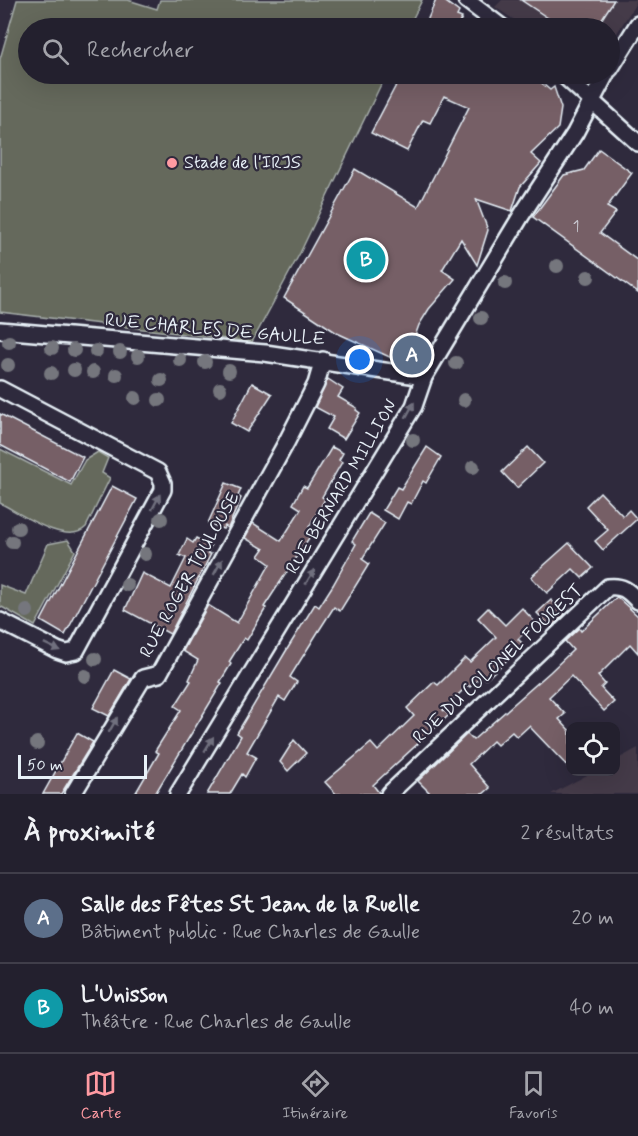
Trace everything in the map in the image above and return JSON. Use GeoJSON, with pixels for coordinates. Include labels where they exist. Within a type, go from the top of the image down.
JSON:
{"type":"FeatureCollection","features":[{"type":"Feature","properties":{"kind":"street"},"geometry":{"type":"LineString","coordinates":[[466,0],[490,18]]}},
{"type":"Feature","properties":{"kind":"street"},"geometry":{"type":"LineString","coordinates":[[620,52],[638,24]]}},
{"type":"Feature","properties":{"kind":"street"},"geometry":{"type":"LineString","coordinates":[[574,84],[638,143]]}},
{"type":"Feature","properties":{"kind":"street","name":"RUE BERNARD MILLION"},"geometry":{"type":"LineString","coordinates":[[178,794],[414,406],[424,377],[594,100],[601,84]]}},
{"type":"Feature","properties":{"kind":"street","name":"RUE CHARLES DE GAULLE"},"geometry":{"type":"LineString","coordinates":[[0,330],[323,360],[424,377]]}},
{"type":"Feature","properties":{"kind":"street","name":"RUE ROGER TOULOUSE"},"geometry":{"type":"LineString","coordinates":[[73,794],[143,678],[159,674],[286,443],[316,384],[323,360]]}},
{"type":"Feature","properties":{"kind":"street"},"geometry":{"type":"LineString","coordinates":[[0,389],[158,472],[163,483],[163,490],[76,651],[66,653],[57,650],[0,621]]}},
{"type":"Feature","properties":{"kind":"street","name":"RUE DU COLONEL FOUREST"},"geometry":{"type":"LineString","coordinates":[[389,794],[608,587],[618,586],[627,589],[638,601]]}},
{"type":"Feature","properties":{"kind":"shaded area"},"geometry":{"type":"Polygon","coordinates":[[[502,0],[638,0],[620,28],[620,18],[511,18],[495,7],[502,0]]]}},
{"type":"Feature","properties":{"kind":"shaded area"},"geometry":{"type":"Polygon","coordinates":[[[638,748],[638,794],[551,794],[585,776],[620,776],[620,758],[638,748]]]}},
{"type":"Feature","properties":{"kind":"green space","name":"Stade de l'IRJS"},"geometry":{"type":"Polygon","coordinates":[[[17,0],[128,0],[157,9],[160,0],[422,0],[413,18],[18,18],[18,84],[381,84],[300,253],[252,342],[0,312],[0,59],[17,0]]]}},
{"type":"Feature","properties":{"kind":"green space"},"geometry":{"type":"Polygon","coordinates":[[[0,449],[71,485],[85,460],[98,452],[108,458],[102,473],[110,478],[86,527],[78,532],[56,531],[0,503],[0,449]]]}},
{"type":"Feature","properties":{"kind":"green space"},"geometry":{"type":"Polygon","coordinates":[[[68,540],[75,551],[35,626],[0,606],[0,585],[26,595],[48,544],[68,540]]]}},
{"type":"Feature","properties":{"kind":"building"},"geometry":{"type":"Polygon","coordinates":[[[436,0],[443,0],[459,12],[457,16],[462,18],[428,18],[436,0]]]}},
{"type":"Feature","properties":{"kind":"building"},"geometry":{"type":"Polygon","coordinates":[[[521,0],[614,0],[602,18],[548,18],[521,0]]]}},
{"type":"Feature","properties":{"kind":"building"},"geometry":{"type":"Polygon","coordinates":[[[397,84],[543,84],[550,90],[554,87],[561,108],[558,128],[531,154],[541,163],[520,187],[512,211],[476,199],[488,230],[477,265],[461,239],[442,270],[455,279],[429,309],[419,325],[405,364],[337,333],[284,298],[355,169],[418,207],[469,107],[444,96],[430,123],[423,120],[407,151],[371,133],[397,84]]]}},
{"type":"Feature","properties":{"kind":"building"},"geometry":{"type":"Polygon","coordinates":[[[599,149],[632,173],[607,207],[616,212],[600,233],[638,261],[638,293],[533,217],[564,175],[584,170],[599,149]]]}},
{"type":"Feature","properties":{"kind":"building"},"geometry":{"type":"Polygon","coordinates":[[[328,379],[343,389],[338,397],[357,408],[356,410],[360,413],[344,439],[327,429],[334,417],[315,407],[328,379]]]}},
{"type":"Feature","properties":{"kind":"building"},"geometry":{"type":"Polygon","coordinates":[[[252,383],[272,394],[247,432],[231,423],[252,383]]]}},
{"type":"Feature","properties":{"kind":"building"},"geometry":{"type":"Polygon","coordinates":[[[0,414],[83,457],[70,482],[0,445],[0,414]]]}},
{"type":"Feature","properties":{"kind":"building"},"geometry":{"type":"Polygon","coordinates":[[[332,447],[343,453],[339,460],[342,462],[322,497],[325,499],[309,527],[312,528],[309,538],[264,607],[266,608],[247,640],[244,638],[229,662],[231,664],[220,682],[222,683],[155,794],[135,794],[159,753],[155,751],[181,710],[175,706],[191,681],[189,680],[198,660],[183,651],[208,605],[237,623],[270,564],[259,556],[264,549],[245,538],[253,523],[281,541],[301,509],[293,504],[303,486],[307,488],[332,447]]]}},
{"type":"Feature","properties":{"kind":"building"},"geometry":{"type":"Polygon","coordinates":[[[427,447],[441,457],[426,483],[423,481],[411,504],[407,502],[398,519],[383,510],[397,487],[401,489],[427,447]]]}},
{"type":"Feature","properties":{"kind":"building"},"geometry":{"type":"Polygon","coordinates":[[[528,447],[543,463],[517,488],[502,472],[528,447]]]}},
{"type":"Feature","properties":{"kind":"building"},"geometry":{"type":"Polygon","coordinates":[[[226,483],[241,489],[238,496],[241,498],[228,528],[225,526],[223,529],[208,523],[226,483]]]}},
{"type":"Feature","properties":{"kind":"building"},"geometry":{"type":"Polygon","coordinates":[[[112,486],[137,499],[65,635],[41,621],[112,486]]]}},
{"type":"Feature","properties":{"kind":"building"},"geometry":{"type":"Polygon","coordinates":[[[600,492],[623,516],[629,510],[637,519],[603,550],[595,541],[608,530],[586,506],[600,492]]]}},
{"type":"Feature","properties":{"kind":"building"},"geometry":{"type":"Polygon","coordinates":[[[369,513],[385,523],[362,559],[369,564],[340,611],[334,607],[290,677],[297,682],[285,701],[279,697],[247,752],[256,757],[245,777],[242,774],[230,794],[207,794],[241,736],[237,733],[286,651],[315,604],[319,607],[333,585],[356,544],[352,541],[369,513]]]}},
{"type":"Feature","properties":{"kind":"building"},"geometry":{"type":"Polygon","coordinates":[[[196,538],[211,546],[207,553],[211,554],[170,634],[125,610],[142,573],[171,588],[186,558],[179,555],[187,539],[193,543],[196,538]]]}},
{"type":"Feature","properties":{"kind":"building"},"geometry":{"type":"Polygon","coordinates":[[[569,543],[593,568],[582,578],[573,569],[547,593],[531,577],[569,543]]]}},
{"type":"Feature","properties":{"kind":"building"},"geometry":{"type":"Polygon","coordinates":[[[617,597],[638,616],[638,653],[630,644],[598,676],[605,684],[601,688],[614,702],[604,711],[571,676],[549,697],[565,714],[559,719],[566,727],[566,765],[529,726],[517,737],[512,732],[497,745],[493,741],[469,764],[490,788],[483,794],[431,794],[418,781],[467,734],[473,740],[550,672],[573,650],[565,641],[579,628],[581,631],[617,597]]]}},
{"type":"Feature","properties":{"kind":"building"},"geometry":{"type":"Polygon","coordinates":[[[551,600],[565,614],[551,627],[537,613],[551,600]]]}},
{"type":"Feature","properties":{"kind":"building"},"geometry":{"type":"Polygon","coordinates":[[[488,608],[505,625],[522,608],[535,622],[518,639],[524,645],[486,679],[482,676],[470,687],[468,685],[443,710],[449,715],[373,785],[380,794],[336,794],[325,782],[371,743],[378,751],[414,716],[407,708],[434,682],[438,685],[465,658],[470,662],[496,637],[478,618],[488,608]]]}},
{"type":"Feature","properties":{"kind":"building"},"geometry":{"type":"Polygon","coordinates":[[[114,670],[131,679],[109,716],[93,708],[114,670]]]}},
{"type":"Feature","properties":{"kind":"building"},"geometry":{"type":"Polygon","coordinates":[[[77,733],[93,742],[61,794],[43,794],[77,733]]]}},
{"type":"Feature","properties":{"kind":"building"},"geometry":{"type":"Polygon","coordinates":[[[294,740],[306,753],[288,771],[280,762],[294,740]]]}},
{"type":"Feature","properties":{"kind":"place","name":"Stade de l'IRJS"},"geometry":{"type":"Point","coordinates":[172,163]}},
{"type":"Feature","properties":{"kind":"place","name":"L'Unisson"},"geometry":{"type":"Point","coordinates":[366,260]}},
{"type":"Feature","properties":{"kind":"place","name":"Salle des Fêtes St Jean de la Ruelle"},"geometry":{"type":"Point","coordinates":[412,355]}}]}
